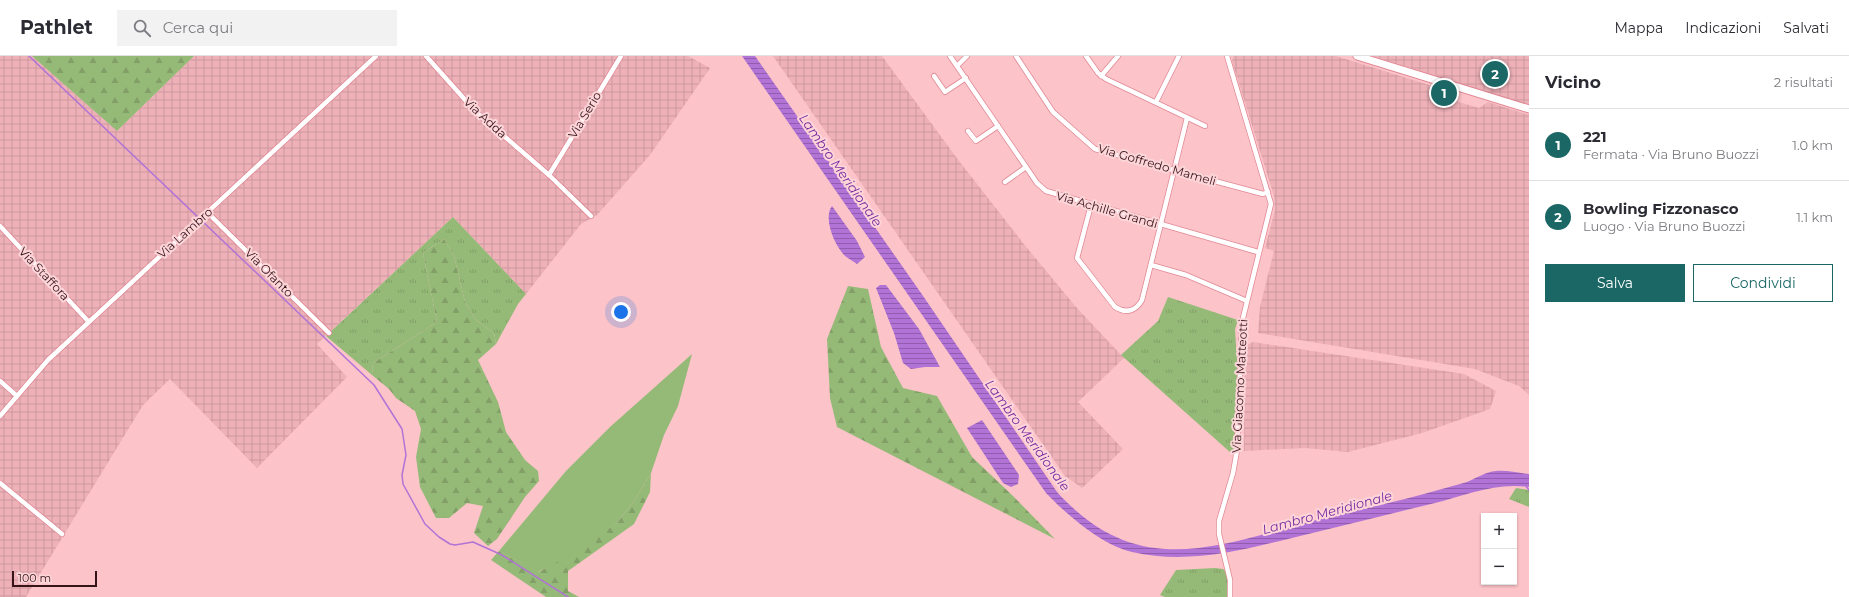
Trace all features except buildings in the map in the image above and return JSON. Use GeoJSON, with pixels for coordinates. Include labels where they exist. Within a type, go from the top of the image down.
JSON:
{"type":"FeatureCollection","features":[{"type":"Feature","properties":{"kind":"main road"},"geometry":{"type":"LineString","coordinates":[[1357,56],[1529,109]]}},
{"type":"Feature","properties":{"kind":"street","name":"Via Lambro"},"geometry":{"type":"LineString","coordinates":[[0,416],[48,360],[376,56]]}},
{"type":"Feature","properties":{"kind":"street","name":"Via Adda"},"geometry":{"type":"LineString","coordinates":[[426,56],[475,111],[549,175],[591,216]]}},
{"type":"Feature","properties":{"kind":"street","name":"Via Serio"},"geometry":{"type":"LineString","coordinates":[[549,175],[621,56]]}},
{"type":"Feature","properties":{"kind":"street","name":"Via Achille Grandi"},"geometry":{"type":"LineString","coordinates":[[950,56],[1037,183],[1046,191],[1090,205],[1258,252]]}},
{"type":"Feature","properties":{"kind":"street"},"geometry":{"type":"LineString","coordinates":[[957,66],[967,56]]}},
{"type":"Feature","properties":{"kind":"street","name":"Via Goffredo Mameli"},"geometry":{"type":"LineString","coordinates":[[1016,56],[1053,112],[1090,145],[1102,152],[1263,194],[1268,192]]}},
{"type":"Feature","properties":{"kind":"street"},"geometry":{"type":"LineString","coordinates":[[1086,56],[1101,76],[1205,126]]}},
{"type":"Feature","properties":{"kind":"street"},"geometry":{"type":"LineString","coordinates":[[1101,76],[1118,56]]}},
{"type":"Feature","properties":{"kind":"street"},"geometry":{"type":"LineString","coordinates":[[1156,102],[1179,56]]}},
{"type":"Feature","properties":{"kind":"street","name":"Via Giacomo Matteotti"},"geometry":{"type":"LineString","coordinates":[[1228,58],[1271,204],[1258,252],[1241,334],[1237,450],[1233,473],[1219,521],[1221,543],[1230,580],[1230,597]]}},
{"type":"Feature","properties":{"kind":"street"},"geometry":{"type":"LineString","coordinates":[[934,76],[945,92],[966,78]]}},
{"type":"Feature","properties":{"kind":"street"},"geometry":{"type":"LineString","coordinates":[[1090,205],[1077,258],[1115,307],[1124,311],[1130,311],[1139,304],[1151,265],[1187,118]]}},
{"type":"Feature","properties":{"kind":"street"},"geometry":{"type":"LineString","coordinates":[[968,130],[976,141],[998,126]]}},
{"type":"Feature","properties":{"kind":"street"},"geometry":{"type":"LineString","coordinates":[[1004,182],[1026,167]]}},
{"type":"Feature","properties":{"kind":"street","name":"Via Ofanto"},"geometry":{"type":"LineString","coordinates":[[207,214],[329,333]]}},
{"type":"Feature","properties":{"kind":"street","name":"Via Staffora"},"geometry":{"type":"LineString","coordinates":[[0,226],[88,322]]}},
{"type":"Feature","properties":{"kind":"street"},"geometry":{"type":"LineString","coordinates":[[1151,265],[1186,275],[1247,301]]}},
{"type":"Feature","properties":{"kind":"street"},"geometry":{"type":"LineString","coordinates":[[0,381],[17,396]]}},
{"type":"Feature","properties":{"kind":"street"},"geometry":{"type":"LineString","coordinates":[[0,483],[62,534]]}},
{"type":"Feature","properties":{"kind":"shaded area"},"geometry":{"type":"Polygon","coordinates":[[[0,56],[32,56],[117,131],[194,56],[688,56],[710,68],[650,155],[597,215],[581,224],[526,294],[453,217],[317,344],[347,377],[257,468],[170,379],[143,405],[26,597],[0,597],[0,56]]]}},
{"type":"Feature","properties":{"kind":"shaded area"},"geometry":{"type":"Polygon","coordinates":[[[742,56],[755,56],[921,293],[1057,492],[1087,520],[1117,537],[1147,547],[1177,549],[1209,546],[1242,540],[1312,521],[1382,505],[1467,482],[1481,475],[1496,471],[1529,474],[1529,487],[1505,486],[1481,490],[1435,503],[1256,547],[1215,554],[1174,557],[1153,556],[1132,552],[1109,543],[1097,536],[1064,511],[1046,493],[742,56]]]}},
{"type":"Feature","properties":{"kind":"shaded area"},"geometry":{"type":"Polygon","coordinates":[[[773,56],[882,56],[956,157],[1023,243],[1076,307],[1124,358],[1078,402],[1123,449],[1082,488],[1065,476],[773,56]]]}},
{"type":"Feature","properties":{"kind":"shaded area"},"geometry":{"type":"Polygon","coordinates":[[[1233,56],[1336,56],[1439,88],[1445,98],[1479,108],[1488,102],[1529,115],[1529,395],[1519,386],[1475,369],[1258,333],[1260,307],[1274,251],[1265,248],[1275,210],[1274,196],[1232,61],[1233,56]]]}},
{"type":"Feature","properties":{"kind":"shaded area"},"geometry":{"type":"Polygon","coordinates":[[[1372,56],[1529,56],[1529,106],[1428,73],[1372,56]]]}},
{"type":"Feature","properties":{"kind":"shaded area"},"geometry":{"type":"Polygon","coordinates":[[[832,206],[857,241],[865,257],[857,264],[844,255],[833,238],[829,224],[832,206]]]}},
{"type":"Feature","properties":{"kind":"shaded area"},"geometry":{"type":"Polygon","coordinates":[[[880,285],[886,285],[919,329],[940,367],[911,369],[903,363],[894,333],[876,288],[880,285]]]}},
{"type":"Feature","properties":{"kind":"shaded area"},"geometry":{"type":"Polygon","coordinates":[[[1253,342],[1464,374],[1496,391],[1490,409],[1422,433],[1348,452],[1305,448],[1244,451],[1245,346],[1253,342]]]}},
{"type":"Feature","properties":{"kind":"shaded area"},"geometry":{"type":"Polygon","coordinates":[[[982,420],[1019,475],[1018,484],[1011,487],[1003,483],[967,428],[982,420]]]}},
{"type":"Feature","properties":{"kind":"green space"},"geometry":{"type":"Polygon","coordinates":[[[32,56],[194,56],[117,131],[32,56]]]}},
{"type":"Feature","properties":{"kind":"green space"},"geometry":{"type":"Polygon","coordinates":[[[453,217],[526,294],[518,304],[496,344],[494,333],[476,320],[465,302],[454,256],[444,239],[423,253],[437,322],[373,363],[372,375],[326,336],[453,217]]]}},
{"type":"Feature","properties":{"kind":"green space"},"geometry":{"type":"Polygon","coordinates":[[[444,239],[454,256],[465,302],[476,320],[494,333],[496,344],[478,360],[498,402],[506,432],[525,460],[538,471],[539,481],[525,497],[497,539],[488,546],[474,533],[483,506],[467,503],[449,518],[436,518],[420,487],[416,457],[421,429],[415,411],[396,398],[389,389],[372,375],[373,363],[437,322],[423,253],[444,239]]]}},
{"type":"Feature","properties":{"kind":"green space"},"geometry":{"type":"Polygon","coordinates":[[[848,286],[868,289],[881,347],[903,388],[937,396],[972,457],[1055,539],[837,427],[830,398],[827,339],[848,286]]]}},
{"type":"Feature","properties":{"kind":"green space"},"geometry":{"type":"Polygon","coordinates":[[[1168,297],[1238,320],[1235,329],[1238,376],[1235,446],[1231,453],[1121,355],[1158,321],[1168,297]]]}},
{"type":"Feature","properties":{"kind":"green space"},"geometry":{"type":"Polygon","coordinates":[[[692,354],[678,406],[664,435],[651,473],[636,498],[617,523],[565,558],[538,572],[499,551],[566,471],[610,427],[692,354]]]}},
{"type":"Feature","properties":{"kind":"green space"},"geometry":{"type":"Polygon","coordinates":[[[651,473],[650,492],[634,524],[568,571],[568,591],[579,597],[546,597],[491,560],[499,551],[539,572],[617,523],[636,498],[651,473]]]}},
{"type":"Feature","properties":{"kind":"green space"},"geometry":{"type":"Polygon","coordinates":[[[1516,488],[1529,490],[1529,507],[1509,499],[1516,488]]]}},
{"type":"Feature","properties":{"kind":"green space"},"geometry":{"type":"Polygon","coordinates":[[[1223,569],[1227,572],[1227,597],[1165,597],[1160,595],[1176,570],[1223,569]]]}},
{"type":"Feature","properties":{"kind":"waterway"},"geometry":{"type":"LineString","coordinates":[[29,56],[374,385],[402,429],[406,455],[402,475],[403,484],[425,524],[439,537],[450,544],[455,545],[473,542],[502,555],[568,597]]}},
{"type":"Feature","properties":{"kind":"waterway"},"geometry":{"type":"LineString","coordinates":[[1525,485],[1529,490]]}},
{"type":"Feature","properties":{"kind":"place","name":"Bowling Fizzonasco"},"geometry":{"type":"Point","coordinates":[1495,74]}},
{"type":"Feature","properties":{"kind":"place","name":"221"},"geometry":{"type":"Point","coordinates":[1444,93]}},
{"type":"Feature","properties":{"kind":"water label","name":"Lambro Meridionale"},"geometry":{"type":"Point","coordinates":[841,170]}},
{"type":"Feature","properties":{"kind":"water label","name":"Lambro Meridionale"},"geometry":{"type":"Point","coordinates":[1028,435]}},
{"type":"Feature","properties":{"kind":"water label","name":"Lambro Meridionale"},"geometry":{"type":"Point","coordinates":[1327,512]}}]}
